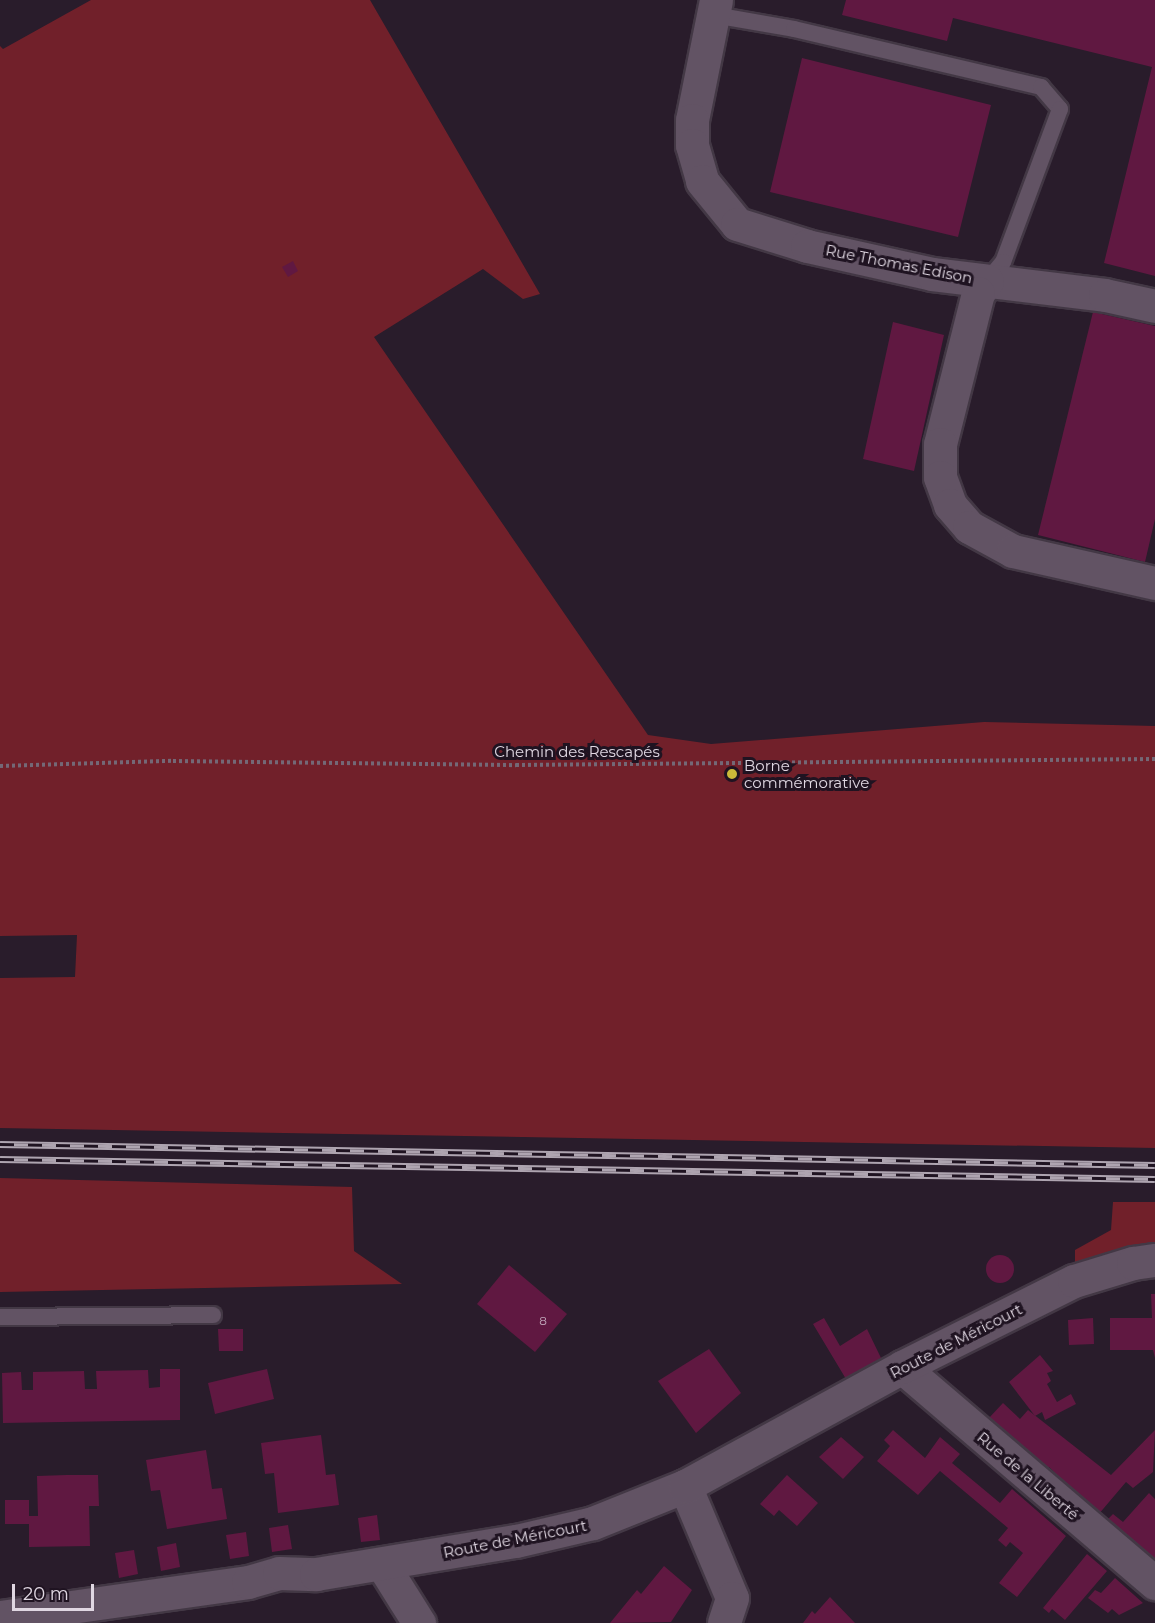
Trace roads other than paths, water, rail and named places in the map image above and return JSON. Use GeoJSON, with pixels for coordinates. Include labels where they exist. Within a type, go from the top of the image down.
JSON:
{"type":"FeatureCollection","features":[{"type":"Feature","properties":{"kind":"street","name":"Rue Thomas Edison"},"geometry":{"type":"LineString","coordinates":[[715,8],[692,120],[692,145],[702,181],[736,224],[807,246],[932,274],[1105,295],[1155,306]]}},
{"type":"Feature","properties":{"kind":"street"},"geometry":{"type":"LineString","coordinates":[[987,281],[978,293],[940,444],[940,477],[950,505],[969,527],[1012,551],[1155,583]]}},
{"type":"Feature","properties":{"kind":"street","name":"Route de Méricourt"},"geometry":{"type":"LineString","coordinates":[[0,1617],[248,1582],[279,1573],[316,1574],[382,1564],[516,1541],[592,1523],[685,1486],[902,1367],[1074,1281],[1133,1263],[1155,1260]]}},
{"type":"Feature","properties":{"kind":"street","name":"Rue de la Liberté"},"geometry":{"type":"LineString","coordinates":[[902,1367],[1155,1584]]}},
{"type":"Feature","properties":{"kind":"street"},"geometry":{"type":"LineString","coordinates":[[685,1486],[732,1598],[724,1623]]}},
{"type":"Feature","properties":{"kind":"street"},"geometry":{"type":"LineString","coordinates":[[382,1564],[419,1623]]}},
{"type":"Feature","properties":{"kind":"lane"},"geometry":{"type":"LineString","coordinates":[[715,8],[794,29],[1041,87],[1060,110],[1003,262],[987,281]]}},
{"type":"Feature","properties":{"kind":"lane"},"geometry":{"type":"LineString","coordinates":[[0,1317],[213,1315]]}},
{"type":"Feature","properties":{"kind":"railway"},"geometry":{"type":"LineString","coordinates":[[0,1144],[1155,1165]]}},
{"type":"Feature","properties":{"kind":"railway"},"geometry":{"type":"LineString","coordinates":[[0,1159],[1155,1179]]}},
{"type":"Feature","properties":{"kind":"place","name":"Borne commémorative"},"geometry":{"type":"Point","coordinates":[732,774]}}]}
